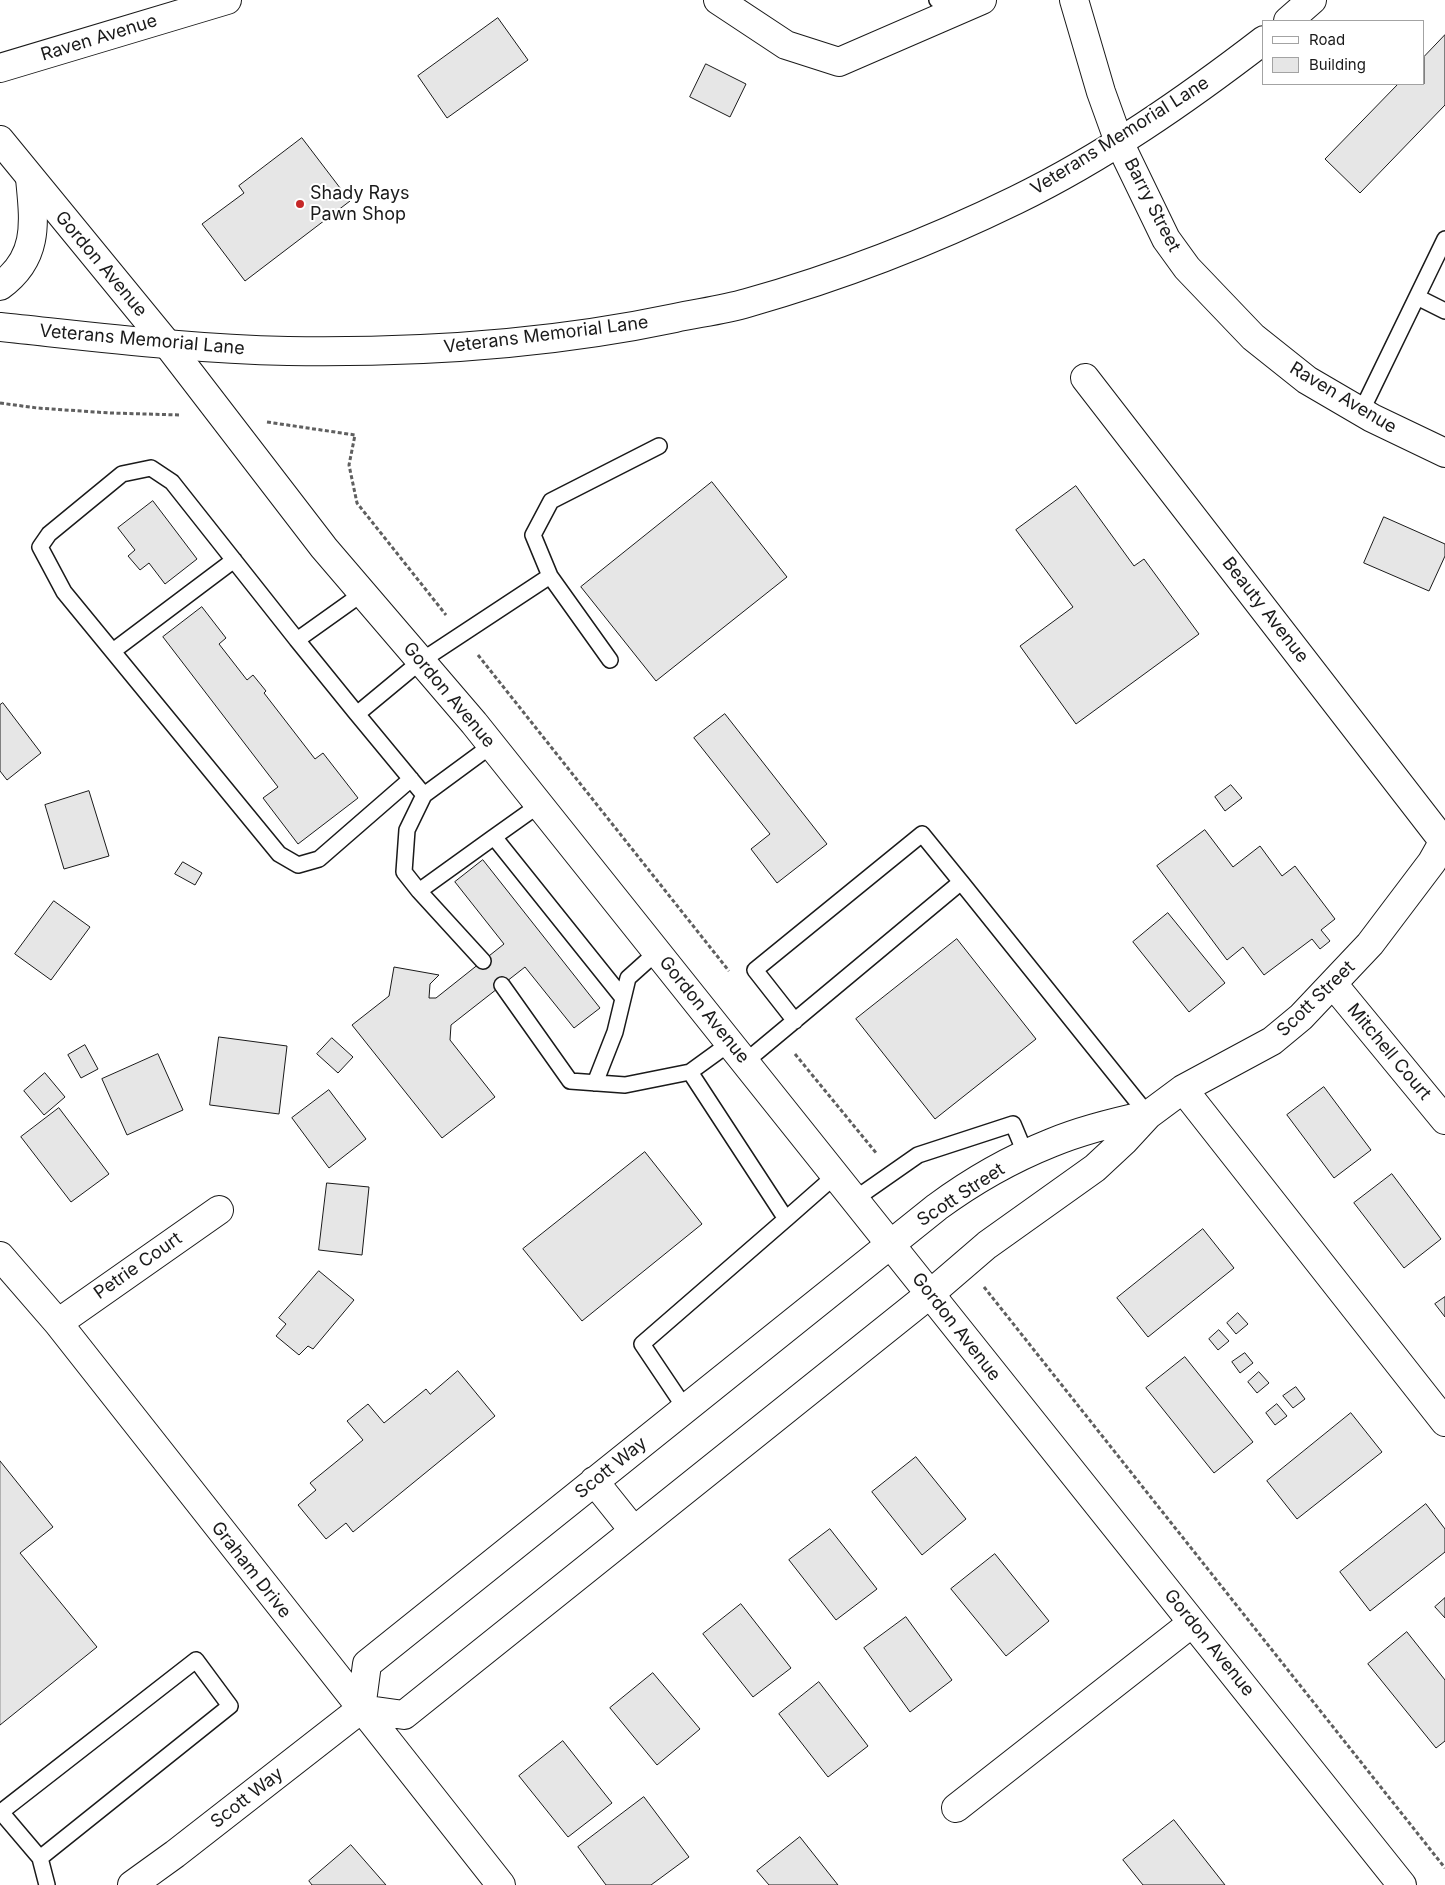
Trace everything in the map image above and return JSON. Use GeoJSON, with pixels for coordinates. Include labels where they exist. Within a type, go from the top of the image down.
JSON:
{"type":"FeatureCollection","features":[{"type":"Feature","properties":{"kind":"street","name":"Raven Avenue"},"geometry":{"type":"LineString","coordinates":[[0,68],[227,0]]}},
{"type":"Feature","properties":{"kind":"street"},"geometry":{"type":"LineString","coordinates":[[718,0],[786,45],[839,62],[960,3]]}},
{"type":"Feature","properties":{"kind":"street","name":"Barry Street"},"geometry":{"type":"LineString","coordinates":[[1074,0],[1089,55],[1120,142],[1166,239],[1205,289]]}},
{"type":"Feature","properties":{"kind":"street"},"geometry":{"type":"LineString","coordinates":[[1289,20],[1312,0]]}},
{"type":"Feature","properties":{"kind":"street","name":"Veterans Memorial Lane"},"geometry":{"type":"LineString","coordinates":[[0,327],[168,345],[286,351],[396,350],[486,346],[613,331],[744,304],[858,268],[927,240],[1018,199],[1120,142],[1220,75],[1262,42]]}},
{"type":"Feature","properties":{"kind":"street","name":"Gordon Avenue"},"geometry":{"type":"LineString","coordinates":[[0,140],[168,345],[324,548],[492,745],[1402,1885]]}},
{"type":"Feature","properties":{"kind":"street"},"geometry":{"type":"LineString","coordinates":[[0,286],[18,269],[31,243],[34,220],[30,178]]}},
{"type":"Feature","properties":{"kind":"street","name":"Raven Avenue"},"geometry":{"type":"LineString","coordinates":[[1205,289],[1253,337],[1307,380],[1361,412],[1445,453]]}},
{"type":"Feature","properties":{"kind":"street","name":"Beauty Avenue"},"geometry":{"type":"LineString","coordinates":[[1085,378],[1444,841]]}},
{"type":"Feature","properties":{"kind":"street","name":"Scott Street"},"geometry":{"type":"LineString","coordinates":[[930,1294],[987,1245],[1094,1168],[1124,1141],[1148,1115],[1182,1089],[1272,1041],[1301,1018],[1370,944],[1432,862],[1444,841]]}},
{"type":"Feature","properties":{"kind":"street","name":"Mitchell Court"},"geometry":{"type":"LineString","coordinates":[[1333,984],[1445,1120]]}},
{"type":"Feature","properties":{"kind":"street"},"geometry":{"type":"LineString","coordinates":[[1182,1089],[1445,1422]]}},
{"type":"Feature","properties":{"kind":"street","name":"Scott Street"},"geometry":{"type":"LineString","coordinates":[[891,1244],[944,1201],[1026,1154],[1051,1142],[1094,1128],[1148,1115]]}},
{"type":"Feature","properties":{"kind":"street","name":"Petrie Court"},"geometry":{"type":"LineString","coordinates":[[58,1323],[219,1210]]}},
{"type":"Feature","properties":{"kind":"street","name":"Scott Way"},"geometry":{"type":"LineString","coordinates":[[132,1885],[175,1854],[361,1709],[367,1664],[891,1244]]}},
{"type":"Feature","properties":{"kind":"street","name":"Graham Drive"},"geometry":{"type":"LineString","coordinates":[[0,1256],[58,1323],[501,1885]]}},
{"type":"Feature","properties":{"kind":"street"},"geometry":{"type":"LineString","coordinates":[[361,1709],[404,1714],[930,1294]]}},
{"type":"Feature","properties":{"kind":"street"},"geometry":{"type":"LineString","coordinates":[[594,1481],[634,1530]]}},
{"type":"Feature","properties":{"kind":"street"},"geometry":{"type":"LineString","coordinates":[[956,1808],[1192,1623]]}},
{"type":"Feature","properties":{"kind":"lane"},"geometry":{"type":"LineString","coordinates":[[1361,412],[1445,239]]}},
{"type":"Feature","properties":{"kind":"lane"},"geometry":{"type":"LineString","coordinates":[[1417,297],[1445,311]]}},
{"type":"Feature","properties":{"kind":"lane"},"geometry":{"type":"LineString","coordinates":[[610,660],[550,576],[533,535],[551,500],[659,446]]}},
{"type":"Feature","properties":{"kind":"lane"},"geometry":{"type":"LineString","coordinates":[[411,779],[319,859],[298,865],[278,854],[64,592],[40,547],[49,534],[122,474],[151,468],[172,482],[297,640],[357,714],[411,779],[424,795]]}},
{"type":"Feature","properties":{"kind":"lane"},"geometry":{"type":"LineString","coordinates":[[113,651],[234,560]]}},
{"type":"Feature","properties":{"kind":"lane"},"geometry":{"type":"LineString","coordinates":[[357,714],[421,661],[550,576]]}},
{"type":"Feature","properties":{"kind":"lane"},"geometry":{"type":"LineString","coordinates":[[297,640],[363,593]]}},
{"type":"Feature","properties":{"kind":"lane"},"geometry":{"type":"LineString","coordinates":[[483,961],[404,872],[407,830],[424,795],[492,745]]}},
{"type":"Feature","properties":{"kind":"lane"},"geometry":{"type":"LineString","coordinates":[[419,891],[539,804]]}},
{"type":"Feature","properties":{"kind":"lane"},"geometry":{"type":"LineString","coordinates":[[795,1021],[755,970],[922,834],[1148,1115]]}},
{"type":"Feature","properties":{"kind":"lane"},"geometry":{"type":"LineString","coordinates":[[494,837],[622,998]]}},
{"type":"Feature","properties":{"kind":"lane"},"geometry":{"type":"LineString","coordinates":[[502,985],[570,1081],[625,1085],[690,1072],[737,1053],[795,1021],[961,882]]}},
{"type":"Feature","properties":{"kind":"lane"},"geometry":{"type":"LineString","coordinates":[[595,1083],[615,1032],[628,978],[657,952]]}},
{"type":"Feature","properties":{"kind":"lane"},"geometry":{"type":"LineString","coordinates":[[690,1072],[786,1219]]}},
{"type":"Feature","properties":{"kind":"lane"},"geometry":{"type":"LineString","coordinates":[[855,1199],[918,1155],[1013,1124],[1026,1154]]}},
{"type":"Feature","properties":{"kind":"lane"},"geometry":{"type":"LineString","coordinates":[[685,1408],[642,1344],[836,1175]]}},
{"type":"Feature","properties":{"kind":"lane"},"geometry":{"type":"LineString","coordinates":[[40,1858],[230,1706],[196,1660],[1,1812],[40,1858],[47,1885]]}},
{"type":"Feature","properties":{"kind":"building"},"geometry":{"type":"Polygon","coordinates":[[[498,18],[528,60],[447,118],[418,76],[498,18]]]}},
{"type":"Feature","properties":{"kind":"building"},"geometry":{"type":"Polygon","coordinates":[[[1445,35],[1445,105],[1360,193],[1325,159],[1397,85],[1425,85],[1425,56],[1445,35]]]}},
{"type":"Feature","properties":{"kind":"building"},"geometry":{"type":"Polygon","coordinates":[[[706,64],[746,84],[730,117],[690,97],[706,64]]]}},
{"type":"Feature","properties":{"kind":"building"},"geometry":{"type":"Polygon","coordinates":[[[302,138],[350,201],[245,281],[202,224],[244,193],[239,186],[302,138]]]}},
{"type":"Feature","properties":{"kind":"building"},"geometry":{"type":"Polygon","coordinates":[[[712,482],[787,577],[656,681],[581,587],[712,482]]]}},
{"type":"Feature","properties":{"kind":"building"},"geometry":{"type":"Polygon","coordinates":[[[1076,486],[1134,566],[1144,559],[1199,634],[1076,724],[1020,646],[1073,607],[1016,530],[1076,486]]]}},
{"type":"Feature","properties":{"kind":"building"},"geometry":{"type":"Polygon","coordinates":[[[153,501],[197,559],[165,584],[149,563],[140,570],[128,556],[135,550],[118,528],[153,501]]]}},
{"type":"Feature","properties":{"kind":"building"},"geometry":{"type":"Polygon","coordinates":[[[1384,517],[1445,544],[1445,556],[1429,591],[1364,563],[1384,517]]]}},
{"type":"Feature","properties":{"kind":"building"},"geometry":{"type":"Polygon","coordinates":[[[202,607],[226,638],[219,644],[247,680],[253,675],[266,691],[264,693],[315,759],[323,753],[358,798],[298,844],[263,798],[278,787],[163,637],[202,607]]]}},
{"type":"Feature","properties":{"kind":"building"},"geometry":{"type":"Polygon","coordinates":[[[3,703],[41,753],[7,780],[0,771],[0,705],[3,703]]]}},
{"type":"Feature","properties":{"kind":"building"},"geometry":{"type":"Polygon","coordinates":[[[725,714],[827,844],[777,883],[751,849],[770,834],[694,738],[725,714]]]}},
{"type":"Feature","properties":{"kind":"building"},"geometry":{"type":"Polygon","coordinates":[[[1231,785],[1242,798],[1225,811],[1215,797],[1231,785]]]}},
{"type":"Feature","properties":{"kind":"building"},"geometry":{"type":"Polygon","coordinates":[[[89,791],[109,856],[64,869],[45,805],[89,791]]]}},
{"type":"Feature","properties":{"kind":"building"},"geometry":{"type":"Polygon","coordinates":[[[1205,830],[1233,867],[1260,846],[1282,876],[1295,866],[1335,919],[1321,930],[1330,941],[1320,949],[1312,939],[1264,975],[1243,947],[1227,960],[1157,866],[1205,830]]]}},
{"type":"Feature","properties":{"kind":"building"},"geometry":{"type":"Polygon","coordinates":[[[483,860],[600,1008],[574,1028],[525,967],[451,1025],[450,1040],[495,1097],[442,1138],[352,1025],[389,996],[394,967],[439,975],[430,984],[429,998],[436,998],[504,944],[455,882],[483,860]]]}},
{"type":"Feature","properties":{"kind":"building"},"geometry":{"type":"Polygon","coordinates":[[[183,862],[202,873],[195,885],[175,874],[183,862]]]}},
{"type":"Feature","properties":{"kind":"building"},"geometry":{"type":"Polygon","coordinates":[[[54,901],[90,927],[51,980],[15,954],[54,901]]]}},
{"type":"Feature","properties":{"kind":"building"},"geometry":{"type":"Polygon","coordinates":[[[1168,913],[1225,983],[1189,1012],[1133,942],[1168,913]]]}},
{"type":"Feature","properties":{"kind":"building"},"geometry":{"type":"Polygon","coordinates":[[[957,939],[1036,1039],[935,1119],[856,1019],[957,939]]]}},
{"type":"Feature","properties":{"kind":"building"},"geometry":{"type":"Polygon","coordinates":[[[219,1037],[287,1046],[279,1114],[210,1105],[219,1037]]]}},
{"type":"Feature","properties":{"kind":"building"},"geometry":{"type":"Polygon","coordinates":[[[332,1038],[353,1057],[338,1073],[317,1054],[332,1038]]]}},
{"type":"Feature","properties":{"kind":"building"},"geometry":{"type":"Polygon","coordinates":[[[85,1045],[98,1069],[81,1078],[68,1055],[85,1045]]]}},
{"type":"Feature","properties":{"kind":"building"},"geometry":{"type":"Polygon","coordinates":[[[158,1054],[183,1110],[127,1135],[102,1079],[158,1054]]]}},
{"type":"Feature","properties":{"kind":"building"},"geometry":{"type":"Polygon","coordinates":[[[45,1073],[65,1097],[44,1115],[24,1091],[45,1073]]]}},
{"type":"Feature","properties":{"kind":"building"},"geometry":{"type":"Polygon","coordinates":[[[1324,1087],[1371,1150],[1334,1178],[1287,1115],[1324,1087]]]}},
{"type":"Feature","properties":{"kind":"building"},"geometry":{"type":"Polygon","coordinates":[[[329,1090],[366,1139],[329,1168],[292,1118],[329,1090]]]}},
{"type":"Feature","properties":{"kind":"building"},"geometry":{"type":"Polygon","coordinates":[[[59,1108],[109,1174],[71,1202],[21,1137],[59,1108]]]}},
{"type":"Feature","properties":{"kind":"building"},"geometry":{"type":"Polygon","coordinates":[[[645,1152],[702,1224],[582,1321],[523,1249],[645,1152]]]}},
{"type":"Feature","properties":{"kind":"building"},"geometry":{"type":"Polygon","coordinates":[[[1392,1174],[1441,1239],[1404,1268],[1354,1203],[1392,1174]]]}},
{"type":"Feature","properties":{"kind":"building"},"geometry":{"type":"Polygon","coordinates":[[[327,1183],[369,1187],[362,1255],[319,1250],[327,1183]]]}},
{"type":"Feature","properties":{"kind":"building"},"geometry":{"type":"Polygon","coordinates":[[[1203,1229],[1234,1268],[1148,1337],[1117,1298],[1203,1229]]]}},
{"type":"Feature","properties":{"kind":"building"},"geometry":{"type":"Polygon","coordinates":[[[319,1271],[354,1300],[313,1349],[308,1346],[299,1355],[276,1336],[286,1324],[279,1318],[319,1271]]]}},
{"type":"Feature","properties":{"kind":"building"},"geometry":{"type":"Polygon","coordinates":[[[1445,1297],[1445,1317],[1435,1304],[1445,1297]]]}},
{"type":"Feature","properties":{"kind":"building"},"geometry":{"type":"Polygon","coordinates":[[[1238,1313],[1248,1324],[1236,1334],[1227,1323],[1238,1313]]]}},
{"type":"Feature","properties":{"kind":"building"},"geometry":{"type":"Polygon","coordinates":[[[1219,1330],[1229,1341],[1218,1350],[1209,1339],[1219,1330]]]}},
{"type":"Feature","properties":{"kind":"building"},"geometry":{"type":"Polygon","coordinates":[[[1245,1353],[1253,1363],[1240,1373],[1232,1362],[1245,1353]]]}},
{"type":"Feature","properties":{"kind":"building"},"geometry":{"type":"Polygon","coordinates":[[[1185,1357],[1253,1442],[1214,1473],[1146,1388],[1185,1357]]]}},
{"type":"Feature","properties":{"kind":"building"},"geometry":{"type":"Polygon","coordinates":[[[458,1371],[495,1416],[353,1532],[346,1523],[326,1539],[298,1505],[316,1490],[310,1483],[363,1440],[347,1421],[368,1404],[384,1423],[426,1389],[430,1394],[458,1371]]]}},
{"type":"Feature","properties":{"kind":"building"},"geometry":{"type":"Polygon","coordinates":[[[1259,1372],[1269,1383],[1257,1393],[1248,1382],[1259,1372]]]}},
{"type":"Feature","properties":{"kind":"building"},"geometry":{"type":"Polygon","coordinates":[[[1296,1387],[1305,1399],[1293,1408],[1283,1396],[1296,1387]]]}},
{"type":"Feature","properties":{"kind":"building"},"geometry":{"type":"Polygon","coordinates":[[[1277,1404],[1287,1416],[1275,1425],[1266,1413],[1277,1404]]]}},
{"type":"Feature","properties":{"kind":"building"},"geometry":{"type":"Polygon","coordinates":[[[1351,1413],[1382,1452],[1297,1519],[1267,1481],[1351,1413]]]}},
{"type":"Feature","properties":{"kind":"building"},"geometry":{"type":"Polygon","coordinates":[[[916,1457],[966,1519],[922,1555],[872,1492],[916,1457]]]}},
{"type":"Feature","properties":{"kind":"building"},"geometry":{"type":"Polygon","coordinates":[[[0,1461],[53,1527],[20,1553],[97,1647],[0,1725],[0,1461]]]}},
{"type":"Feature","properties":{"kind":"building"},"geometry":{"type":"Polygon","coordinates":[[[1426,1504],[1445,1529],[1445,1552],[1370,1611],[1340,1572],[1426,1504]]]}},
{"type":"Feature","properties":{"kind":"building"},"geometry":{"type":"Polygon","coordinates":[[[830,1529],[877,1589],[836,1620],[789,1560],[830,1529]]]}},
{"type":"Feature","properties":{"kind":"building"},"geometry":{"type":"Polygon","coordinates":[[[995,1554],[1049,1621],[1006,1656],[951,1589],[995,1554]]]}},
{"type":"Feature","properties":{"kind":"building"},"geometry":{"type":"Polygon","coordinates":[[[1445,1598],[1445,1618],[1435,1607],[1445,1598]]]}},
{"type":"Feature","properties":{"kind":"building"},"geometry":{"type":"Polygon","coordinates":[[[741,1604],[791,1668],[753,1697],[703,1634],[741,1604]]]}},
{"type":"Feature","properties":{"kind":"building"},"geometry":{"type":"Polygon","coordinates":[[[906,1617],[952,1680],[910,1712],[864,1648],[906,1617]]]}},
{"type":"Feature","properties":{"kind":"building"},"geometry":{"type":"Polygon","coordinates":[[[1407,1632],[1445,1680],[1445,1741],[1436,1748],[1368,1664],[1407,1632]]]}},
{"type":"Feature","properties":{"kind":"building"},"geometry":{"type":"Polygon","coordinates":[[[653,1673],[700,1729],[657,1765],[610,1708],[653,1673]]]}},
{"type":"Feature","properties":{"kind":"building"},"geometry":{"type":"Polygon","coordinates":[[[819,1682],[868,1746],[828,1777],[779,1714],[819,1682]]]}},
{"type":"Feature","properties":{"kind":"building"},"geometry":{"type":"Polygon","coordinates":[[[563,1741],[612,1803],[568,1837],[519,1776],[563,1741]]]}},
{"type":"Feature","properties":{"kind":"building"},"geometry":{"type":"Polygon","coordinates":[[[644,1797],[689,1857],[651,1885],[606,1885],[578,1847],[644,1797]]]}},
{"type":"Feature","properties":{"kind":"building"},"geometry":{"type":"Polygon","coordinates":[[[1174,1820],[1225,1885],[1143,1885],[1123,1860],[1174,1820]]]}},
{"type":"Feature","properties":{"kind":"building"},"geometry":{"type":"Polygon","coordinates":[[[800,1837],[838,1885],[769,1885],[757,1871],[800,1837]]]}},
{"type":"Feature","properties":{"kind":"building"},"geometry":{"type":"Polygon","coordinates":[[[351,1845],[386,1885],[312,1885],[309,1881],[351,1845]]]}},
{"type":"Feature","properties":{"kind":"place","name":"Shady Rays Pawn Shop"},"geometry":{"type":"Point","coordinates":[300,204]}}]}
